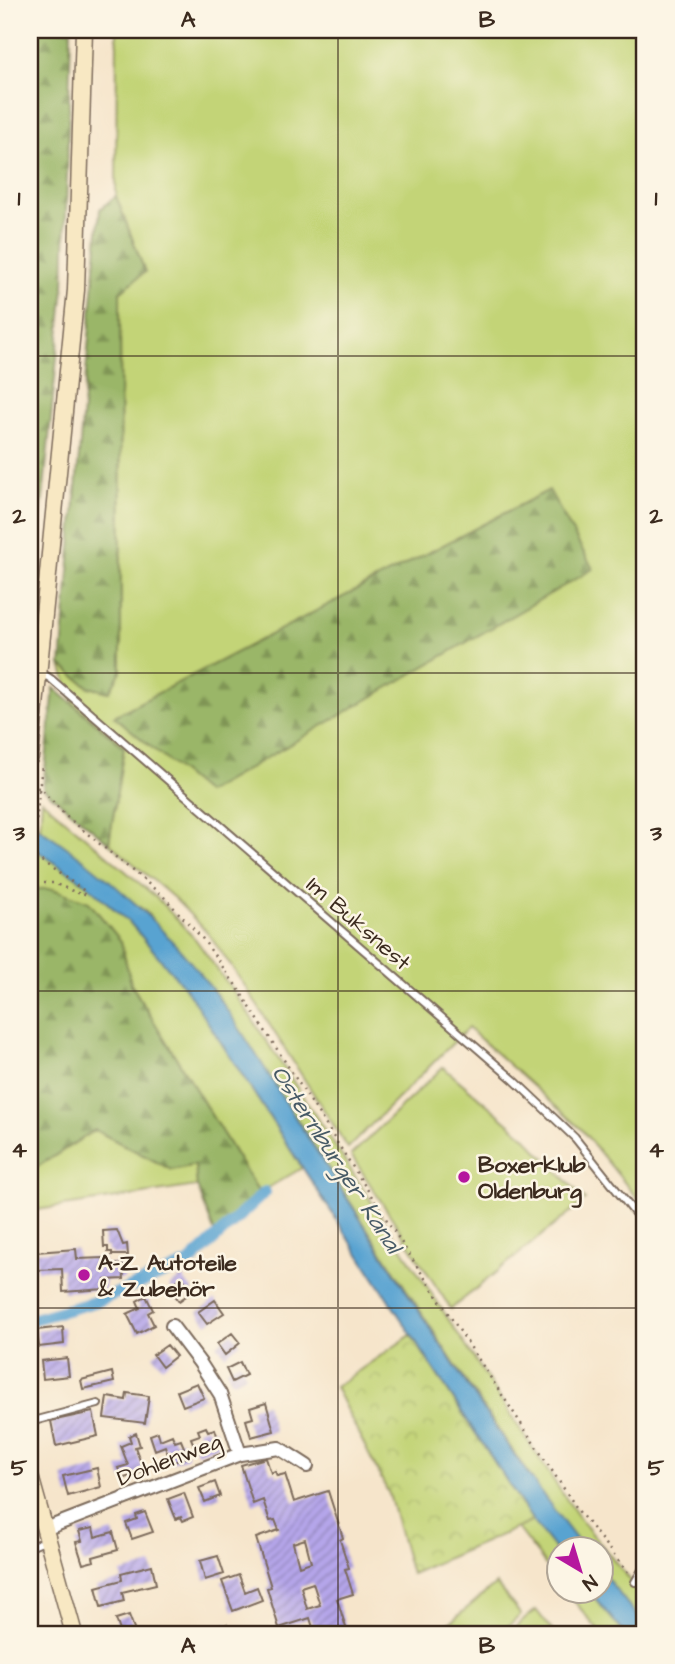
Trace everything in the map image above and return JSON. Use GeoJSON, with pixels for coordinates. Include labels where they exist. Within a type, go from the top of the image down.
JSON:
{"type":"FeatureCollection","features":[{"type":"Feature","properties":{"kind":"main road"},"geometry":{"type":"LineString","coordinates":[[30,757],[34,669],[76,290],[84,30]]}},
{"type":"Feature","properties":{"kind":"main road"},"geometry":{"type":"LineString","coordinates":[[30,1476],[74,1634]]}},
{"type":"Feature","properties":{"kind":"street"},"geometry":{"type":"LineString","coordinates":[[172,1326],[220,1394],[240,1454]]}},
{"type":"Feature","properties":{"kind":"street","name":"Dohlenweg"},"geometry":{"type":"LineString","coordinates":[[46,1534],[240,1454],[279,1448],[307,1466]]}},
{"type":"Feature","properties":{"kind":"lane","name":"Im Buksnest"},"geometry":{"type":"LineString","coordinates":[[34,669],[514,1080],[575,1138],[645,1226]]}},
{"type":"Feature","properties":{"kind":"lane"},"geometry":{"type":"LineString","coordinates":[[30,1422],[98,1404]]}},
{"type":"Feature","properties":{"kind":"lane"},"geometry":{"type":"LineString","coordinates":[[30,1547],[46,1534]]}},
{"type":"Feature","properties":{"kind":"lane"},"geometry":{"type":"LineString","coordinates":[[635,1582],[645,1565]]}},
{"type":"Feature","properties":{"kind":"path"},"geometry":{"type":"LineString","coordinates":[[30,787],[39,789],[66,816],[163,896],[202,938],[245,998],[396,1235],[580,1513],[635,1582]]}},
{"type":"Feature","properties":{"kind":"path"},"geometry":{"type":"LineString","coordinates":[[30,853],[86,892],[83,895],[52,883],[30,883],[39,789]]}},
{"type":"Feature","properties":{"kind":"green space"},"geometry":{"type":"Polygon","coordinates":[[[32,30],[71,30],[64,287],[30,629],[30,53],[32,30]]]}},
{"type":"Feature","properties":{"kind":"green space"},"geometry":{"type":"Polygon","coordinates":[[[117,30],[645,30],[645,1208],[581,1129],[468,1028],[348,1148],[243,983],[207,932],[174,898],[109,843],[124,747],[74,704],[61,665],[89,687],[121,671],[120,291],[145,272],[116,196],[117,30]]]}},
{"type":"Feature","properties":{"kind":"green space"},"geometry":{"type":"Polygon","coordinates":[[[116,196],[145,272],[120,292],[121,671],[109,692],[89,687],[61,665],[100,209],[116,196]]]}},
{"type":"Feature","properties":{"kind":"green space"},"geometry":{"type":"Polygon","coordinates":[[[549,490],[593,569],[206,793],[114,716],[549,490]]]}},
{"type":"Feature","properties":{"kind":"green space"},"geometry":{"type":"Polygon","coordinates":[[[54,688],[124,747],[109,843],[43,788],[54,688]]]}},
{"type":"Feature","properties":{"kind":"green space"},"geometry":{"type":"Polygon","coordinates":[[[42,800],[157,898],[196,940],[243,1005],[558,1487],[592,1534],[572,1534],[550,1506],[459,1371],[218,997],[146,912],[40,828],[42,800]]]}},
{"type":"Feature","properties":{"kind":"green space"},"geometry":{"type":"Polygon","coordinates":[[[37,850],[85,883],[131,924],[187,989],[302,1168],[259,1193],[131,984],[120,941],[53,889],[34,889],[37,850]]]}},
{"type":"Feature","properties":{"kind":"green space"},"geometry":{"type":"Polygon","coordinates":[[[34,889],[53,889],[89,902],[121,941],[131,984],[259,1193],[215,1234],[197,1186],[195,1165],[172,1170],[95,1130],[37,1167],[30,1167],[30,952],[34,889]]]}},
{"type":"Feature","properties":{"kind":"green space","name":"Boxerklub Oldenburg"},"geometry":{"type":"Polygon","coordinates":[[[443,1067],[524,1136],[585,1200],[451,1309],[351,1155],[443,1067]]]}},
{"type":"Feature","properties":{"kind":"green space"},"geometry":{"type":"Polygon","coordinates":[[[95,1130],[172,1170],[195,1165],[197,1186],[30,1211],[30,1167],[37,1167],[95,1130]]]}},
{"type":"Feature","properties":{"kind":"green space"},"geometry":{"type":"Polygon","coordinates":[[[411,1335],[533,1521],[411,1574],[389,1494],[335,1387],[411,1335]]]}},
{"type":"Feature","properties":{"kind":"green space"},"geometry":{"type":"Polygon","coordinates":[[[533,1521],[546,1538],[546,1565],[517,1528],[533,1521]]]}},
{"type":"Feature","properties":{"kind":"green space"},"geometry":{"type":"Polygon","coordinates":[[[616,1563],[645,1598],[645,1626],[616,1590],[616,1563]]]}},
{"type":"Feature","properties":{"kind":"green space"},"geometry":{"type":"Polygon","coordinates":[[[496,1584],[521,1615],[499,1634],[454,1634],[447,1625],[496,1584]]]}},
{"type":"Feature","properties":{"kind":"green space"},"geometry":{"type":"Polygon","coordinates":[[[577,1604],[600,1604],[625,1634],[601,1634],[577,1604]]]}},
{"type":"Feature","properties":{"kind":"green space"},"geometry":{"type":"Polygon","coordinates":[[[536,1610],[555,1634],[507,1634],[536,1610]]]}},
{"type":"Feature","properties":{"kind":"water"},"geometry":{"type":"Polygon","coordinates":[[[30,822],[108,879],[156,924],[199,972],[244,1035],[479,1403],[572,1534],[546,1534],[546,1538],[533,1521],[186,989],[131,924],[85,883],[30,846],[30,822]]]}},
{"type":"Feature","properties":{"kind":"water"},"geometry":{"type":"Polygon","coordinates":[[[616,1590],[645,1626],[645,1634],[625,1634],[600,1604],[616,1604],[616,1590]]]}},
{"type":"Feature","properties":{"kind":"building"},"geometry":{"type":"Polygon","coordinates":[[[117,1230],[123,1245],[127,1244],[128,1255],[112,1255],[112,1252],[108,1252],[108,1247],[104,1247],[103,1231],[117,1230]]]}},
{"type":"Feature","properties":{"kind":"building"},"geometry":{"type":"Polygon","coordinates":[[[76,1249],[77,1259],[104,1258],[104,1265],[123,1264],[124,1279],[105,1280],[105,1289],[63,1292],[62,1269],[37,1270],[36,1252],[76,1249]]]}},
{"type":"Feature","properties":{"kind":"building"},"geometry":{"type":"Polygon","coordinates":[[[182,1277],[193,1291],[179,1301],[169,1286],[182,1277]]]}},
{"type":"Feature","properties":{"kind":"building"},"geometry":{"type":"Polygon","coordinates":[[[146,1296],[153,1310],[148,1313],[154,1325],[137,1334],[127,1314],[140,1308],[137,1301],[146,1296]]]}},
{"type":"Feature","properties":{"kind":"building"},"geometry":{"type":"Polygon","coordinates":[[[215,1300],[224,1313],[207,1324],[198,1312],[215,1300]]]}},
{"type":"Feature","properties":{"kind":"building"},"geometry":{"type":"Polygon","coordinates":[[[63,1327],[64,1344],[39,1347],[37,1330],[63,1327]]]}},
{"type":"Feature","properties":{"kind":"building"},"geometry":{"type":"Polygon","coordinates":[[[232,1333],[240,1343],[225,1355],[217,1344],[232,1333]]]}},
{"type":"Feature","properties":{"kind":"building"},"geometry":{"type":"Polygon","coordinates":[[[167,1345],[176,1356],[162,1367],[153,1355],[167,1345]]]}},
{"type":"Feature","properties":{"kind":"building"},"geometry":{"type":"Polygon","coordinates":[[[67,1358],[69,1376],[43,1379],[41,1361],[67,1358]]]}},
{"type":"Feature","properties":{"kind":"building"},"geometry":{"type":"Polygon","coordinates":[[[240,1362],[246,1375],[232,1382],[226,1369],[240,1362]]]}},
{"type":"Feature","properties":{"kind":"building"},"geometry":{"type":"Polygon","coordinates":[[[112,1372],[114,1382],[83,1389],[81,1380],[112,1372]]]}},
{"type":"Feature","properties":{"kind":"building"},"geometry":{"type":"Polygon","coordinates":[[[197,1383],[204,1398],[183,1406],[177,1391],[197,1383]]]}},
{"type":"Feature","properties":{"kind":"building"},"geometry":{"type":"Polygon","coordinates":[[[127,1393],[149,1396],[145,1423],[104,1418],[107,1397],[126,1400],[127,1393]]]}},
{"type":"Feature","properties":{"kind":"building"},"geometry":{"type":"Polygon","coordinates":[[[266,1403],[274,1431],[251,1437],[246,1420],[253,1418],[250,1408],[266,1403]]]}},
{"type":"Feature","properties":{"kind":"building"},"geometry":{"type":"Polygon","coordinates":[[[93,1412],[98,1436],[56,1446],[51,1421],[93,1412]]]}},
{"type":"Feature","properties":{"kind":"building"},"geometry":{"type":"Polygon","coordinates":[[[206,1427],[208,1431],[215,1429],[220,1445],[197,1453],[191,1438],[200,1435],[198,1430],[206,1427]]]}},
{"type":"Feature","properties":{"kind":"building"},"geometry":{"type":"Polygon","coordinates":[[[158,1432],[160,1440],[172,1435],[175,1442],[181,1440],[188,1457],[171,1463],[165,1446],[155,1450],[150,1435],[158,1432]]]}},
{"type":"Feature","properties":{"kind":"building"},"geometry":{"type":"Polygon","coordinates":[[[136,1433],[140,1446],[135,1447],[144,1471],[122,1479],[118,1468],[128,1465],[121,1446],[131,1442],[129,1436],[136,1433]]]}},
{"type":"Feature","properties":{"kind":"building"},"geometry":{"type":"Polygon","coordinates":[[[266,1458],[271,1473],[275,1471],[277,1476],[285,1474],[294,1502],[328,1491],[343,1538],[340,1540],[349,1568],[345,1569],[353,1594],[337,1599],[348,1634],[315,1634],[310,1618],[279,1628],[267,1588],[271,1587],[256,1538],[279,1530],[275,1520],[270,1521],[263,1500],[253,1504],[241,1465],[266,1458]],[[305,1539],[293,1543],[299,1566],[311,1562],[305,1539]],[[313,1583],[301,1587],[307,1609],[320,1605],[313,1583]]]}},
{"type":"Feature","properties":{"kind":"building"},"geometry":{"type":"Polygon","coordinates":[[[97,1468],[101,1487],[68,1496],[63,1476],[97,1468]]]}},
{"type":"Feature","properties":{"kind":"building"},"geometry":{"type":"Polygon","coordinates":[[[215,1482],[220,1496],[205,1502],[199,1488],[215,1482]]]}},
{"type":"Feature","properties":{"kind":"building"},"geometry":{"type":"Polygon","coordinates":[[[184,1493],[193,1517],[183,1521],[181,1517],[176,1519],[168,1499],[184,1493]]]}},
{"type":"Feature","properties":{"kind":"building"},"geometry":{"type":"Polygon","coordinates":[[[145,1512],[153,1532],[132,1539],[126,1523],[145,1512]]]}},
{"type":"Feature","properties":{"kind":"building"},"geometry":{"type":"Polygon","coordinates":[[[93,1528],[95,1537],[113,1532],[118,1550],[93,1557],[94,1561],[83,1564],[76,1542],[82,1541],[79,1531],[93,1528]]]}},
{"type":"Feature","properties":{"kind":"building"},"geometry":{"type":"Polygon","coordinates":[[[218,1556],[224,1574],[205,1580],[200,1561],[218,1556]]]}},
{"type":"Feature","properties":{"kind":"building"},"geometry":{"type":"Polygon","coordinates":[[[152,1565],[156,1584],[122,1592],[124,1601],[101,1607],[96,1587],[122,1580],[121,1573],[152,1565]]]}},
{"type":"Feature","properties":{"kind":"building"},"geometry":{"type":"Polygon","coordinates":[[[239,1575],[245,1592],[257,1587],[262,1600],[233,1611],[222,1581],[239,1575]]]}},
{"type":"Feature","properties":{"kind":"building"},"geometry":{"type":"Polygon","coordinates":[[[129,1615],[138,1634],[121,1634],[116,1619],[129,1615]]]}},
{"type":"Feature","properties":{"kind":"building"},"geometry":{"type":"Polygon","coordinates":[[[227,1624],[231,1634],[203,1634],[227,1624]]]}},
{"type":"Feature","properties":{"kind":"waterway"},"geometry":{"type":"LineString","coordinates":[[30,1320],[98,1301],[189,1263],[265,1192]]}},
{"type":"Feature","properties":{"kind":"place","name":"Boxerklub Oldenburg"},"geometry":{"type":"Point","coordinates":[464,1177]}},
{"type":"Feature","properties":{"kind":"place","name":"A-Z Autoteile & Zubehör"},"geometry":{"type":"Point","coordinates":[84,1275]}},
{"type":"Feature","properties":{"kind":"water label","name":"Osternburger Kanal"},"geometry":{"type":"Point","coordinates":[337,1159]}}]}
